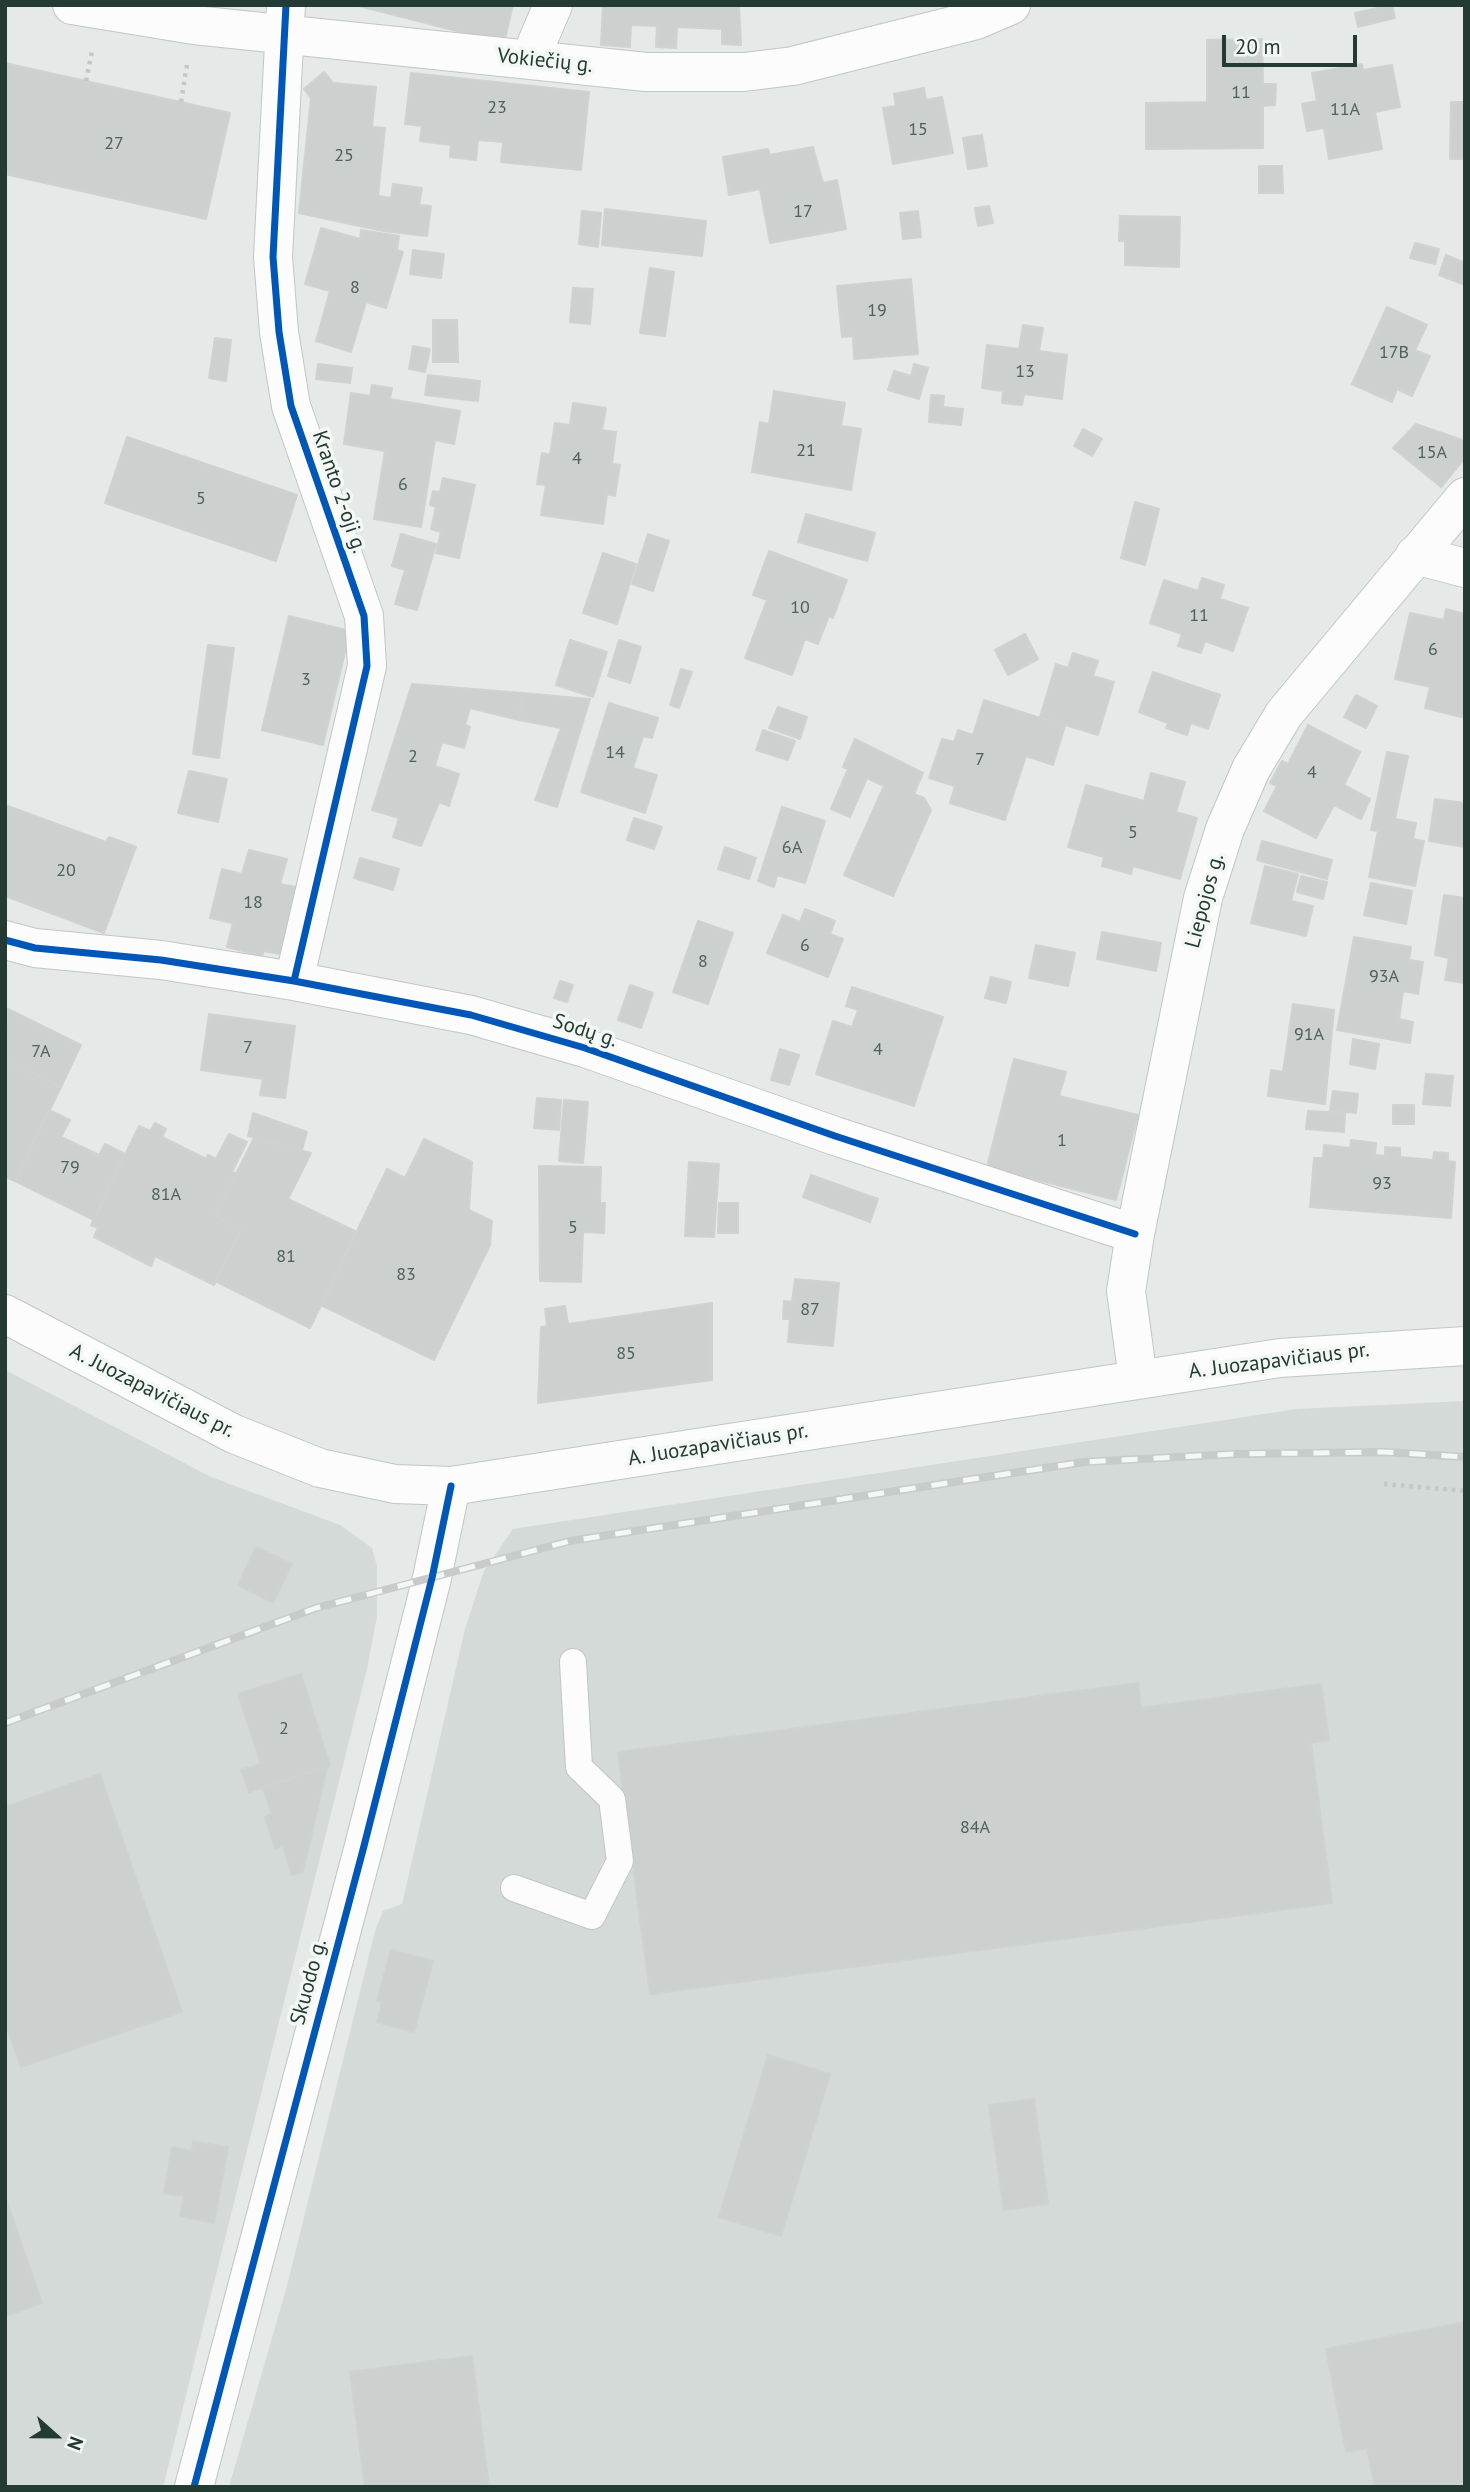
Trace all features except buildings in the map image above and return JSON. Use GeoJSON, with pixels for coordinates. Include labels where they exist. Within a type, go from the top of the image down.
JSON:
{"type":"FeatureCollection","features":[{"type":"Feature","properties":{"kind":"street","name":"Vokiečių g."},"geometry":{"type":"LineString","coordinates":[[72,5],[194,25],[284,19],[530,59],[646,72],[744,72],[793,66],[976,20],[1011,5]]}},
{"type":"Feature","properties":{"kind":"street"},"geometry":{"type":"LineString","coordinates":[[530,59],[553,5]]}},
{"type":"Feature","properties":{"kind":"street","name":"Kranto 2-oji g."},"geometry":{"type":"LineString","coordinates":[[284,19],[273,257],[278,332],[292,406],[364,616],[368,666],[294,981]]}},
{"type":"Feature","properties":{"kind":"street","name":"Liepojos g."},"geometry":{"type":"LineString","coordinates":[[1138,1379],[1126,1291],[1135,1234],[1203,898],[1225,829],[1251,769],[1284,714],[1465,497]]}},
{"type":"Feature","properties":{"kind":"street"},"geometry":{"type":"LineString","coordinates":[[1415,555],[1465,568]]}},
{"type":"Feature","properties":{"kind":"street","name":"Sodų g."},"geometry":{"type":"LineString","coordinates":[[5,940],[35,948],[161,960],[294,981],[471,1015],[585,1048],[835,1136],[1135,1234]]}},
{"type":"Feature","properties":{"kind":"street","name":"A. Juozapavičiaus pr."},"geometry":{"type":"LineString","coordinates":[[5,1314],[234,1434],[320,1468],[395,1484],[452,1486],[1280,1358],[1465,1346]]}},
{"type":"Feature","properties":{"kind":"street","name":"Skuodo g."},"geometry":{"type":"LineString","coordinates":[[194,2487],[364,1846],[432,1578],[452,1486]]}},
{"type":"Feature","properties":{"kind":"lane"},"geometry":{"type":"LineString","coordinates":[[514,1888],[592,1916],[620,1861],[612,1799],[579,1767],[573,1662]]}},
{"type":"Feature","properties":{"kind":"path"},"geometry":{"type":"LineString","coordinates":[[1384,1483],[1465,1491]]}},
{"type":"Feature","properties":{"kind":"shaded area"},"geometry":{"type":"Polygon","coordinates":[[[5,1370],[211,1477],[340,1525],[372,1548],[377,1566],[377,1616],[367,1669],[163,2487],[5,2487],[5,1370]]]}},
{"type":"Feature","properties":{"kind":"shaded area"},"geometry":{"type":"Polygon","coordinates":[[[1465,1401],[1465,2487],[229,2487],[287,2286],[375,1931],[383,1911],[402,1904],[465,1629],[484,1571],[513,1529],[1297,1409],[1465,1401]]]}},
{"type":"Feature","properties":{"kind":"railway"},"geometry":{"type":"LineString","coordinates":[[5,1723],[316,1608],[570,1541],[1084,1462],[1234,1454],[1384,1452],[1465,1457]]}},
{"type":"Feature","properties":{"kind":"cycle path"},"geometry":{"type":"LineString","coordinates":[[286,5],[273,257],[279,332],[291,406],[364,616],[367,666],[294,981]]}},
{"type":"Feature","properties":{"kind":"cycle path"},"geometry":{"type":"LineString","coordinates":[[5,940],[35,948],[161,960],[294,981],[471,1015],[585,1048],[835,1136],[1135,1234]]}},
{"type":"Feature","properties":{"kind":"cycle path"},"geometry":{"type":"LineString","coordinates":[[194,2487],[364,1846],[432,1578],[451,1486]]}}]}
